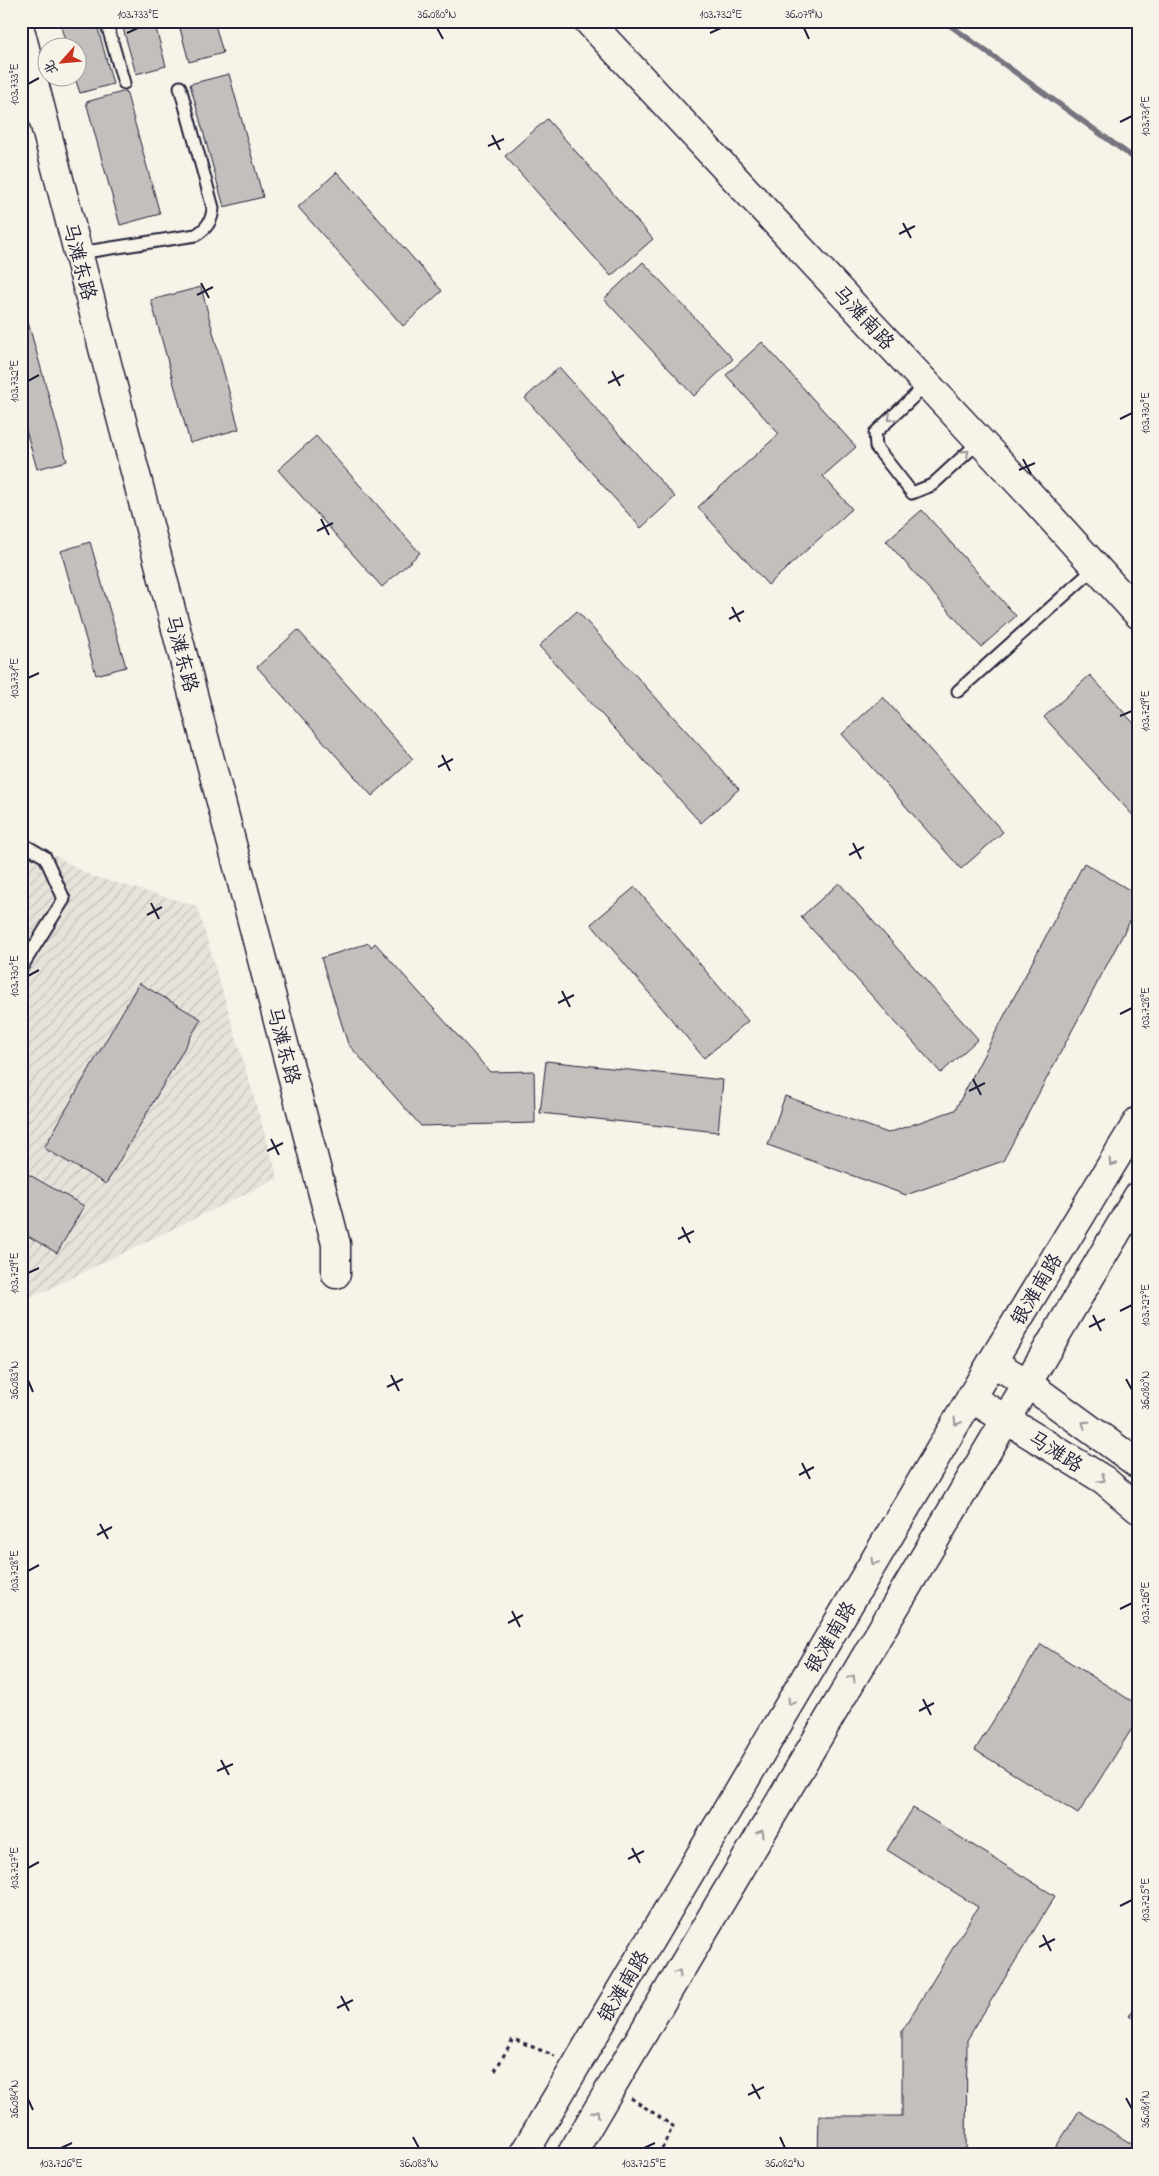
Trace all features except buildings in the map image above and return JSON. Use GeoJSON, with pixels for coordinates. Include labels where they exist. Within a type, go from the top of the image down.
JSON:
{"type":"FeatureCollection","features":[{"type":"Feature","properties":{"kind":"main road","name":"马滩南路"},"geometry":{"type":"LineString","coordinates":[[588,21],[980,441],[1138,614]]}},
{"type":"Feature","properties":{"kind":"main road","name":"马滩东路"},"geometry":{"type":"LineString","coordinates":[[21,33],[336,1244],[336,1274]]}},
{"type":"Feature","properties":{"kind":"main road","name":"银滩南路"},"geometry":{"type":"LineString","coordinates":[[524,2155],[992,1362],[1138,1121]]}},
{"type":"Feature","properties":{"kind":"main road","name":"银滩南路"},"geometry":{"type":"LineString","coordinates":[[571,2155],[1138,1196]]}},
{"type":"Feature","properties":{"kind":"main road","name":"马滩路"},"geometry":{"type":"LineString","coordinates":[[992,1362],[1027,1383],[1138,1464]]}},
{"type":"Feature","properties":{"kind":"main road","name":"马滩路"},"geometry":{"type":"LineString","coordinates":[[971,1398],[1104,1480],[1138,1509]]}},
{"type":"Feature","properties":{"kind":"lane"},"geometry":{"type":"LineString","coordinates":[[21,22],[26,21]]}},
{"type":"Feature","properties":{"kind":"lane"},"geometry":{"type":"LineString","coordinates":[[106,21],[124,83]]}},
{"type":"Feature","properties":{"kind":"lane"},"geometry":{"type":"LineString","coordinates":[[78,253],[196,235],[209,224],[213,208],[180,87]]}},
{"type":"Feature","properties":{"kind":"lane"},"geometry":{"type":"LineString","coordinates":[[927,384],[875,433],[876,447],[912,493],[932,485],[980,441]]}},
{"type":"Feature","properties":{"kind":"lane"},"geometry":{"type":"LineString","coordinates":[[958,691],[1096,567]]}},
{"type":"Feature","properties":{"kind":"lane"},"geometry":{"type":"LineString","coordinates":[[21,843],[46,857],[64,899],[21,968]]}},
{"type":"Feature","properties":{"kind":"path"},"geometry":{"type":"LineString","coordinates":[[495,2070],[513,2039],[577,2064]]}},
{"type":"Feature","properties":{"kind":"path"},"geometry":{"type":"LineString","coordinates":[[612,2085],[673,2126],[660,2155]]}},
{"type":"Feature","properties":{"kind":"shaded area"},"geometry":{"type":"Polygon","coordinates":[[[21,836],[89,875],[197,906],[278,1178],[26,1300],[21,1305],[21,836]]]}},
{"type":"Feature","properties":{"kind":"waterway"},"geometry":{"type":"LineString","coordinates":[[944,21],[1138,161]]}}]}
